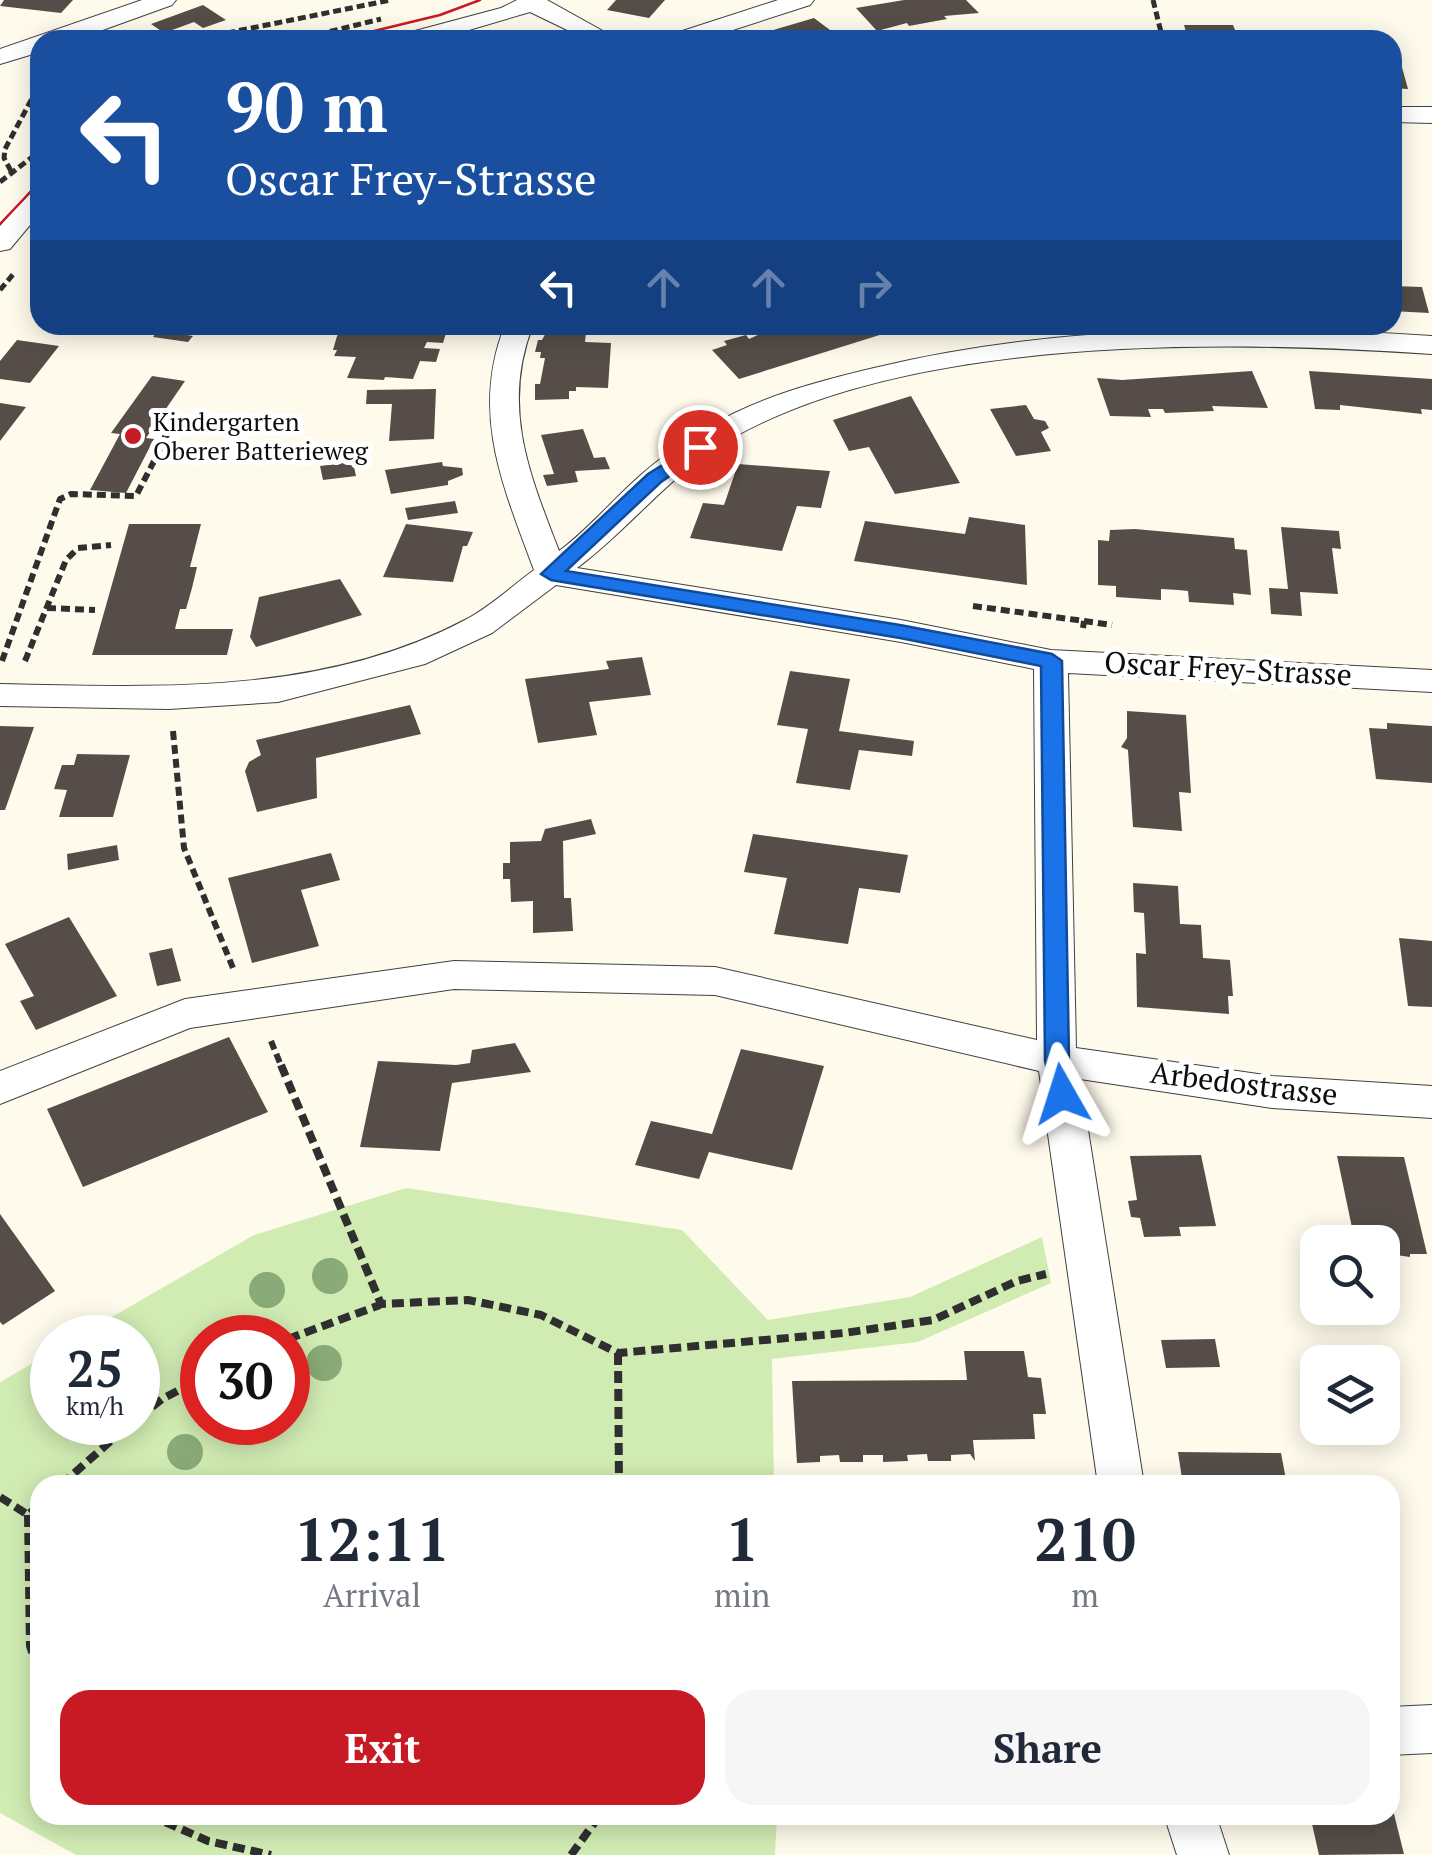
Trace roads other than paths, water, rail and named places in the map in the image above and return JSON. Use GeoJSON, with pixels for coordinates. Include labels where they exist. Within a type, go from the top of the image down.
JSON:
{"type":"FeatureCollection","features":[{"type":"Feature","properties":{"kind":"street"},"geometry":{"type":"LineString","coordinates":[[80,30],[164,0]]}},
{"type":"Feature","properties":{"kind":"street"},"geometry":{"type":"LineString","coordinates":[[709,30],[802,0]]}},
{"type":"Feature","properties":{"kind":"street"},"geometry":{"type":"LineString","coordinates":[[440,30],[533,1],[588,30]]}},
{"type":"Feature","properties":{"kind":"street"},"geometry":{"type":"LineString","coordinates":[[1402,114],[1432,115]]}},
{"type":"Feature","properties":{"kind":"street"},"geometry":{"type":"LineString","coordinates":[[0,243],[30,208]]}},
{"type":"Feature","properties":{"kind":"street"},"geometry":{"type":"LineString","coordinates":[[514,335],[506,348],[501,419],[551,574]]}},
{"type":"Feature","properties":{"kind":"street"},"geometry":{"type":"LineString","coordinates":[[4,686],[170,698],[278,692],[413,656],[480,626],[551,574],[655,478],[723,431],[821,389],[934,362],[1048,346],[1198,338],[1432,344]]}},
{"type":"Feature","properties":{"kind":"street","name":"Oscar Frey-Strasse"},"geometry":{"type":"LineString","coordinates":[[551,574],[900,631],[1052,661],[1432,681]]}},
{"type":"Feature","properties":{"kind":"street"},"geometry":{"type":"LineString","coordinates":[[1052,661],[1057,1060],[1119,1475]]}},
{"type":"Feature","properties":{"kind":"street","name":"Arbedostrasse"},"geometry":{"type":"LineString","coordinates":[[0,1088],[185,1014],[454,975],[715,982],[1057,1060],[1272,1092],[1432,1102]]}},
{"type":"Feature","properties":{"kind":"street"},"geometry":{"type":"LineString","coordinates":[[1400,1730],[1432,1728]]}},
{"type":"Feature","properties":{"kind":"street"},"geometry":{"type":"LineString","coordinates":[[1193,1825],[1203,1855]]}},
{"type":"Feature","properties":{"kind":"tram line"},"geometry":{"type":"LineString","coordinates":[[378,30],[440,15],[480,0]]}},
{"type":"Feature","properties":{"kind":"tram line"},"geometry":{"type":"LineString","coordinates":[[0,224],[30,192]]}},
{"type":"Feature","properties":{"kind":"place","name":"Kindergarten Oberer Batterieweg"},"geometry":{"type":"Point","coordinates":[133,436]}}]}
